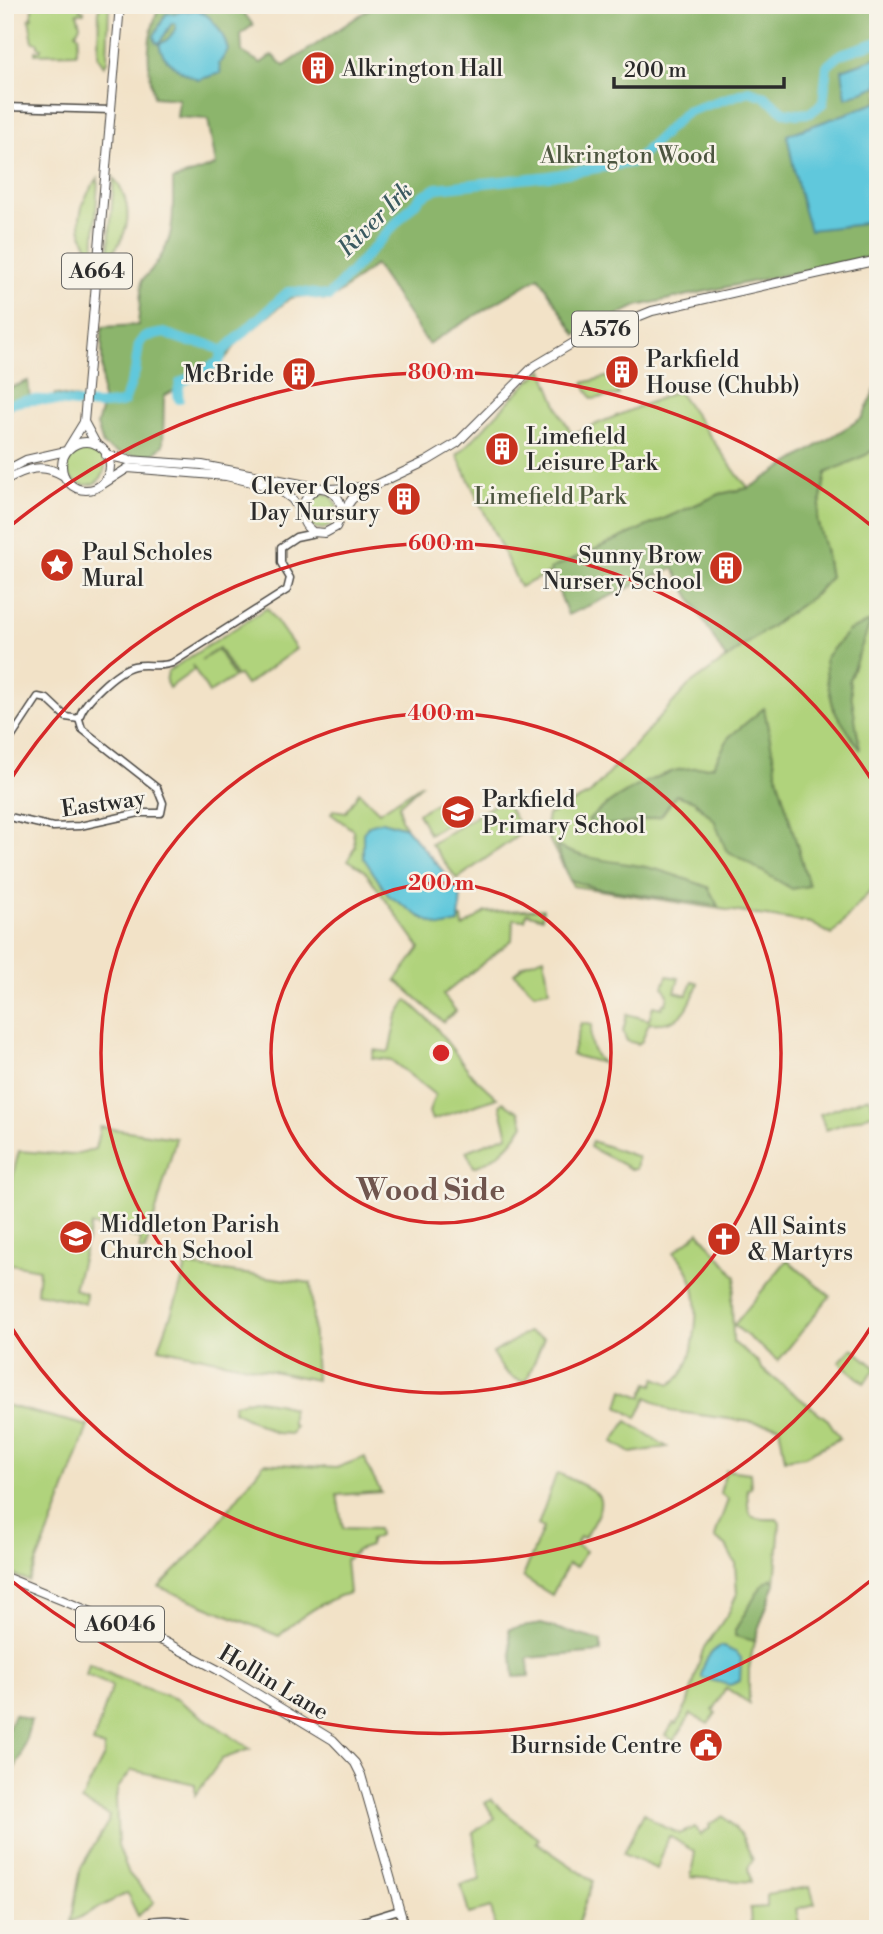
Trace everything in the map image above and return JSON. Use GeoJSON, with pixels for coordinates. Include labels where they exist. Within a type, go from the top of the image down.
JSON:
{"type":"FeatureCollection","features":[{"type":"Feature","properties":{"kind":"main road"},"geometry":{"type":"LineString","coordinates":[[111,110],[120,5]]}},
{"type":"Feature","properties":{"kind":"main road","name":"A664"},"geometry":{"type":"LineString","coordinates":[[67,449],[85,422],[111,110]]}},
{"type":"Feature","properties":{"kind":"main road","name":"A576"},"geometry":{"type":"LineString","coordinates":[[316,533],[333,530],[352,499],[457,443],[533,367],[575,342],[652,311],[878,260]]}},
{"type":"Feature","properties":{"kind":"main road"},"geometry":{"type":"LineString","coordinates":[[85,422],[93,441],[103,452],[110,471],[103,484]]}},
{"type":"Feature","properties":{"kind":"main road"},"geometry":{"type":"LineString","coordinates":[[5,471],[26,460],[67,449],[76,443],[86,442],[103,452]]}},
{"type":"Feature","properties":{"kind":"main road"},"geometry":{"type":"LineString","coordinates":[[65,477],[61,465],[67,449]]}},
{"type":"Feature","properties":{"kind":"main road","name":"A576"},"geometry":{"type":"LineString","coordinates":[[103,452],[128,460],[202,465],[323,488],[375,485]]}},
{"type":"Feature","properties":{"kind":"main road"},"geometry":{"type":"LineString","coordinates":[[5,480],[22,470],[47,468],[83,489],[94,489],[125,469],[203,473],[260,482],[283,492],[306,527],[316,533]]}},
{"type":"Feature","properties":{"kind":"main road"},"geometry":{"type":"LineString","coordinates":[[301,516],[309,495],[323,488],[339,498],[342,513]]}},
{"type":"Feature","properties":{"kind":"main road","name":"Hollin Lane"},"geometry":{"type":"LineString","coordinates":[[5,1577],[165,1642],[277,1705],[345,1750],[361,1775],[405,1929]]}},
{"type":"Feature","properties":{"kind":"street"},"geometry":{"type":"LineString","coordinates":[[5,107],[111,110]]}},
{"type":"Feature","properties":{"kind":"street"},"geometry":{"type":"LineString","coordinates":[[296,537],[301,529],[301,516]]}},
{"type":"Feature","properties":{"kind":"street"},"geometry":{"type":"LineString","coordinates":[[5,747],[38,696],[47,699],[66,717],[79,719],[81,710],[91,698],[123,671],[131,667],[157,666],[176,661],[287,590],[290,578],[281,563],[279,552],[284,544],[296,537],[316,533]]}},
{"type":"Feature","properties":{"kind":"street","name":"Eastway"},"geometry":{"type":"LineString","coordinates":[[7,816],[36,825],[54,827],[139,813],[161,813],[163,803],[157,788],[82,729],[79,719]]}},
{"type":"Feature","properties":{"kind":"street"},"geometry":{"type":"LineString","coordinates":[[337,1929],[399,1910]]}},
{"type":"Feature","properties":{"kind":"street"},"geometry":{"type":"LineString","coordinates":[[130,1929],[151,1919],[167,1919],[215,1929]]}},
{"type":"Feature","properties":{"kind":"green space"},"geometry":{"type":"Polygon","coordinates":[[[32,5],[80,5],[80,10],[84,10],[84,13],[77,13],[80,25],[76,33],[79,36],[76,53],[35,54],[35,51],[40,51],[41,48],[38,43],[33,42],[29,19],[32,18],[32,5]]]}},
{"type":"Feature","properties":{"kind":"green space"},"geometry":{"type":"Polygon","coordinates":[[[99,5],[109,5],[107,62],[104,66],[98,57],[99,5]]]}},
{"type":"Feature","properties":{"kind":"green space","name":"Alkrington Wood"},"geometry":{"type":"Polygon","coordinates":[[[160,5],[253,5],[244,13],[253,25],[241,34],[242,52],[261,63],[272,55],[284,66],[375,5],[878,5],[878,255],[637,306],[576,335],[539,277],[428,344],[375,265],[337,295],[325,300],[304,296],[290,298],[240,340],[220,365],[164,396],[163,445],[154,454],[134,455],[115,451],[103,445],[97,425],[102,407],[102,327],[138,325],[142,280],[161,256],[170,234],[173,180],[216,165],[208,119],[177,117],[179,99],[154,97],[149,50],[152,28],[160,5]]]}},
{"type":"Feature","properties":{"kind":"green space"},"geometry":{"type":"Polygon","coordinates":[[[98,178],[94,254],[82,235],[80,216],[86,197],[98,178]]]}},
{"type":"Feature","properties":{"kind":"green space"},"geometry":{"type":"Polygon","coordinates":[[[114,178],[125,199],[127,220],[122,239],[108,258],[114,178]]]}},
{"type":"Feature","properties":{"kind":"green space","name":"Limefield Park"},"geometry":{"type":"Polygon","coordinates":[[[543,370],[561,415],[572,434],[678,391],[749,488],[720,494],[551,569],[552,572],[520,587],[457,455],[543,370]]]}},
{"type":"Feature","properties":{"kind":"green space"},"geometry":{"type":"Polygon","coordinates":[[[614,375],[619,395],[592,399],[583,383],[614,375]]]}},
{"type":"Feature","properties":{"kind":"green space"},"geometry":{"type":"Polygon","coordinates":[[[28,381],[30,398],[53,398],[55,394],[78,399],[77,403],[40,401],[5,408],[5,390],[28,381]]]}},
{"type":"Feature","properties":{"kind":"green space"},"geometry":{"type":"Polygon","coordinates":[[[878,384],[878,446],[866,455],[826,473],[817,520],[830,578],[813,596],[726,659],[673,568],[568,615],[550,569],[720,494],[749,488],[862,418],[878,384]]]}},
{"type":"Feature","properties":{"kind":"green space"},"geometry":{"type":"Polygon","coordinates":[[[878,446],[878,909],[871,890],[832,935],[811,923],[573,886],[545,831],[548,815],[590,794],[688,686],[816,594],[830,578],[817,520],[826,472],[866,455],[878,446]]]}},
{"type":"Feature","properties":{"kind":"green space"},"geometry":{"type":"Polygon","coordinates":[[[86,447],[100,452],[105,466],[100,480],[86,485],[72,480],[67,466],[72,452],[86,447]]]}},
{"type":"Feature","properties":{"kind":"green space"},"geometry":{"type":"Polygon","coordinates":[[[319,492],[331,496],[337,506],[334,523],[324,529],[314,528],[306,519],[308,504],[319,492]]]}},
{"type":"Feature","properties":{"kind":"green space"},"geometry":{"type":"Polygon","coordinates":[[[267,608],[296,649],[246,685],[239,675],[236,676],[219,648],[201,660],[218,650],[234,677],[209,693],[192,665],[194,670],[169,688],[166,682],[168,671],[267,608]]]}},
{"type":"Feature","properties":{"kind":"green space"},"geometry":{"type":"Polygon","coordinates":[[[871,621],[849,680],[860,750],[834,710],[825,658],[848,631],[871,621]]]}},
{"type":"Feature","properties":{"kind":"green space"},"geometry":{"type":"Polygon","coordinates":[[[764,708],[778,779],[809,886],[792,889],[726,850],[714,820],[694,801],[676,795],[661,816],[632,823],[596,826],[588,820],[618,797],[651,780],[679,770],[713,766],[729,737],[764,708]]]}},
{"type":"Feature","properties":{"kind":"green space"},"geometry":{"type":"Polygon","coordinates":[[[422,784],[399,805],[401,819],[406,828],[396,825],[458,923],[462,918],[463,927],[485,912],[543,909],[542,918],[527,913],[525,920],[513,919],[512,940],[443,995],[456,1011],[443,1022],[396,980],[420,948],[364,870],[348,860],[355,847],[353,830],[331,814],[333,810],[346,812],[359,792],[379,812],[422,784]]]}},
{"type":"Feature","properties":{"kind":"green space"},"geometry":{"type":"Polygon","coordinates":[[[504,799],[523,832],[457,879],[431,844],[504,799]]]}},
{"type":"Feature","properties":{"kind":"green space"},"geometry":{"type":"Polygon","coordinates":[[[439,801],[451,822],[429,834],[418,813],[439,801]]]}},
{"type":"Feature","properties":{"kind":"green space"},"geometry":{"type":"Polygon","coordinates":[[[556,846],[589,857],[654,869],[708,887],[718,906],[596,888],[570,880],[556,846]]]}},
{"type":"Feature","properties":{"kind":"green space"},"geometry":{"type":"Polygon","coordinates":[[[544,957],[549,990],[534,993],[514,973],[525,964],[544,957]]]}},
{"type":"Feature","properties":{"kind":"green space"},"geometry":{"type":"Polygon","coordinates":[[[667,976],[679,978],[675,992],[687,995],[692,981],[698,983],[687,1009],[682,1015],[668,1022],[649,1023],[642,1041],[638,1044],[627,1041],[623,1032],[627,1014],[649,1020],[653,1006],[662,1008],[668,995],[663,987],[667,976]]]}},
{"type":"Feature","properties":{"kind":"green space"},"geometry":{"type":"Polygon","coordinates":[[[407,1000],[433,1024],[473,1076],[497,1098],[432,1120],[429,1112],[435,1095],[391,1060],[372,1058],[374,1050],[389,1052],[397,1016],[407,1000]]]}},
{"type":"Feature","properties":{"kind":"green space"},"geometry":{"type":"Polygon","coordinates":[[[581,1023],[592,1025],[591,1046],[602,1063],[572,1055],[581,1023]]]}},
{"type":"Feature","properties":{"kind":"green space"},"geometry":{"type":"Polygon","coordinates":[[[869,1097],[875,1113],[826,1130],[820,1114],[869,1097]]]}},
{"type":"Feature","properties":{"kind":"green space"},"geometry":{"type":"Polygon","coordinates":[[[503,1102],[519,1112],[524,1124],[503,1150],[474,1167],[466,1151],[508,1135],[500,1106],[503,1102]]]}},
{"type":"Feature","properties":{"kind":"green space","name":"Middleton Parish Church School"},"geometry":{"type":"Polygon","coordinates":[[[100,1127],[176,1138],[145,1251],[139,1250],[141,1239],[91,1225],[74,1289],[86,1293],[85,1303],[37,1293],[39,1269],[5,1263],[8,1207],[19,1151],[71,1155],[95,1149],[100,1127]]]}},
{"type":"Feature","properties":{"kind":"green space"},"geometry":{"type":"Polygon","coordinates":[[[592,1141],[638,1157],[636,1169],[631,1169],[590,1147],[592,1141]]]}},
{"type":"Feature","properties":{"kind":"green space"},"geometry":{"type":"Polygon","coordinates":[[[699,1232],[736,1277],[732,1300],[733,1342],[758,1362],[762,1369],[828,1420],[840,1438],[805,1456],[785,1459],[779,1426],[671,1411],[647,1397],[637,1418],[618,1406],[623,1390],[642,1397],[648,1383],[653,1385],[656,1378],[670,1384],[679,1378],[687,1364],[694,1336],[696,1298],[689,1274],[674,1252],[699,1232]]]}},
{"type":"Feature","properties":{"kind":"green space"},"geometry":{"type":"Polygon","coordinates":[[[787,1260],[830,1296],[778,1361],[734,1325],[787,1260]]]}},
{"type":"Feature","properties":{"kind":"green space"},"geometry":{"type":"Polygon","coordinates":[[[186,1266],[311,1283],[316,1380],[159,1348],[186,1266]]]}},
{"type":"Feature","properties":{"kind":"green space"},"geometry":{"type":"Polygon","coordinates":[[[528,1332],[544,1338],[526,1382],[506,1372],[493,1353],[528,1332]]]}},
{"type":"Feature","properties":{"kind":"green space"},"geometry":{"type":"Polygon","coordinates":[[[852,1348],[876,1368],[864,1383],[839,1362],[852,1348]]]}},
{"type":"Feature","properties":{"kind":"green space"},"geometry":{"type":"Polygon","coordinates":[[[254,1399],[292,1409],[292,1425],[295,1426],[291,1434],[276,1433],[233,1411],[234,1404],[254,1399]]]}},
{"type":"Feature","properties":{"kind":"green space"},"geometry":{"type":"Polygon","coordinates":[[[5,1405],[88,1426],[29,1581],[5,1572],[5,1405]]]}},
{"type":"Feature","properties":{"kind":"green space"},"geometry":{"type":"Polygon","coordinates":[[[627,1421],[667,1447],[631,1453],[613,1442],[627,1421]]]}},
{"type":"Feature","properties":{"kind":"green space"},"geometry":{"type":"Polygon","coordinates":[[[365,1457],[381,1492],[337,1495],[343,1528],[378,1529],[379,1536],[370,1540],[370,1546],[358,1550],[346,1560],[349,1593],[312,1610],[279,1636],[159,1587],[202,1544],[264,1463],[336,1468],[365,1457]]]}},
{"type":"Feature","properties":{"kind":"green space"},"geometry":{"type":"Polygon","coordinates":[[[726,1470],[750,1473],[751,1488],[747,1489],[751,1515],[760,1519],[777,1519],[780,1523],[775,1583],[754,1641],[749,1669],[749,1703],[726,1688],[713,1711],[716,1713],[708,1724],[691,1714],[674,1741],[665,1735],[674,1723],[677,1724],[687,1705],[703,1650],[729,1612],[737,1594],[735,1563],[726,1546],[715,1538],[728,1499],[720,1493],[726,1470]]]}},
{"type":"Feature","properties":{"kind":"green space"},"geometry":{"type":"Polygon","coordinates":[[[560,1474],[594,1492],[599,1497],[600,1504],[593,1523],[576,1545],[586,1551],[576,1567],[568,1564],[552,1595],[523,1577],[543,1528],[538,1525],[556,1475],[560,1474]]]}},
{"type":"Feature","properties":{"kind":"green space"},"geometry":{"type":"Polygon","coordinates":[[[772,1578],[775,1583],[754,1641],[735,1636],[735,1630],[762,1585],[772,1578]]]}},
{"type":"Feature","properties":{"kind":"green space"},"geometry":{"type":"Polygon","coordinates":[[[541,1624],[601,1641],[601,1652],[528,1658],[529,1676],[514,1677],[509,1629],[541,1624]]]}},
{"type":"Feature","properties":{"kind":"green space"},"geometry":{"type":"Polygon","coordinates":[[[89,1664],[120,1679],[176,1699],[250,1749],[222,1759],[195,1796],[195,1784],[132,1770],[118,1788],[116,1798],[118,1846],[129,1874],[154,1902],[138,1916],[127,1893],[71,1922],[81,1867],[108,1822],[109,1815],[81,1801],[104,1756],[104,1747],[93,1743],[112,1686],[86,1675],[89,1664]]]}},
{"type":"Feature","properties":{"kind":"green space"},"geometry":{"type":"Polygon","coordinates":[[[14,1714],[31,1720],[21,1757],[5,1784],[5,1737],[14,1714]]]}},
{"type":"Feature","properties":{"kind":"green space"},"geometry":{"type":"Polygon","coordinates":[[[492,1799],[539,1839],[536,1842],[593,1881],[576,1929],[496,1929],[491,1908],[469,1914],[461,1885],[480,1880],[473,1832],[495,1818],[485,1803],[492,1799]]]}},
{"type":"Feature","properties":{"kind":"green space"},"geometry":{"type":"Polygon","coordinates":[[[644,1813],[680,1834],[695,1827],[700,1835],[723,1816],[741,1834],[753,1860],[748,1868],[751,1882],[691,1877],[695,1852],[669,1836],[657,1869],[623,1854],[644,1813]]]}},
{"type":"Feature","properties":{"kind":"green space"},"geometry":{"type":"Polygon","coordinates":[[[810,1887],[815,1904],[796,1909],[800,1929],[751,1929],[750,1908],[767,1907],[767,1894],[810,1887]]]}},
{"type":"Feature","properties":{"kind":"water"},"geometry":{"type":"Polygon","coordinates":[[[197,10],[208,16],[217,26],[228,50],[219,64],[221,73],[198,80],[174,66],[161,50],[159,44],[171,36],[176,24],[172,23],[160,42],[156,43],[154,36],[166,14],[197,10]]]}},
{"type":"Feature","properties":{"kind":"water"},"geometry":{"type":"Polygon","coordinates":[[[878,57],[878,86],[846,98],[842,70],[878,57]]]}},
{"type":"Feature","properties":{"kind":"water"},"geometry":{"type":"Polygon","coordinates":[[[878,102],[878,217],[856,225],[810,230],[787,135],[878,102]]]}},
{"type":"Feature","properties":{"kind":"water"},"geometry":{"type":"Polygon","coordinates":[[[382,821],[406,828],[461,892],[459,923],[440,927],[388,895],[363,857],[363,833],[369,825],[382,821]]]}},
{"type":"Feature","properties":{"kind":"water"},"geometry":{"type":"Polygon","coordinates":[[[721,1646],[737,1653],[741,1658],[740,1681],[730,1685],[702,1678],[707,1659],[721,1646]]]}},
{"type":"Feature","properties":{"kind":"waterway","name":"River Irk"},"geometry":{"type":"LineString","coordinates":[[179,399],[180,383],[219,362],[223,351],[288,292],[329,296],[410,208],[422,196],[437,188],[549,176],[634,162],[686,112],[749,91],[764,96],[784,112],[810,113],[823,103],[827,66],[841,54],[878,42]]}},
{"type":"Feature","properties":{"kind":"waterway"},"geometry":{"type":"LineString","coordinates":[[5,406],[35,400],[95,405],[124,402],[135,372],[139,344],[144,337],[164,333],[223,351]]}},
{"type":"Feature","properties":{"kind":"place","name":"Alkrington Hall"},"geometry":{"type":"Point","coordinates":[318,68]}},
{"type":"Feature","properties":{"kind":"place","name":"Parkfield House (Chubb)"},"geometry":{"type":"Point","coordinates":[622,372]}},
{"type":"Feature","properties":{"kind":"place","name":"McBride"},"geometry":{"type":"Point","coordinates":[299,374]}},
{"type":"Feature","properties":{"kind":"place","name":"Limefield Leisure Park"},"geometry":{"type":"Point","coordinates":[502,449]}},
{"type":"Feature","properties":{"kind":"place","name":"Clever Clogs Day Nursury"},"geometry":{"type":"Point","coordinates":[404,499]}},
{"type":"Feature","properties":{"kind":"place","name":"Paul Scholes Mural"},"geometry":{"type":"Point","coordinates":[57,565]}},
{"type":"Feature","properties":{"kind":"place","name":"Sunny Brow Nursery School"},"geometry":{"type":"Point","coordinates":[726,568]}},
{"type":"Feature","properties":{"kind":"place","name":"Parkfield Primary School"},"geometry":{"type":"Point","coordinates":[458,812]}},
{"type":"Feature","properties":{"kind":"place","name":"Middleton Parish Church School"},"geometry":{"type":"Point","coordinates":[76,1237]}},
{"type":"Feature","properties":{"kind":"place","name":"All Saints & Martyrs"},"geometry":{"type":"Point","coordinates":[724,1239]}},
{"type":"Feature","properties":{"kind":"place","name":"Burnside Centre"},"geometry":{"type":"Point","coordinates":[706,1745]}},
{"type":"Feature","properties":{"kind":"district","name":"Wood Side"},"geometry":{"type":"Point","coordinates":[431,1190]}}]}
